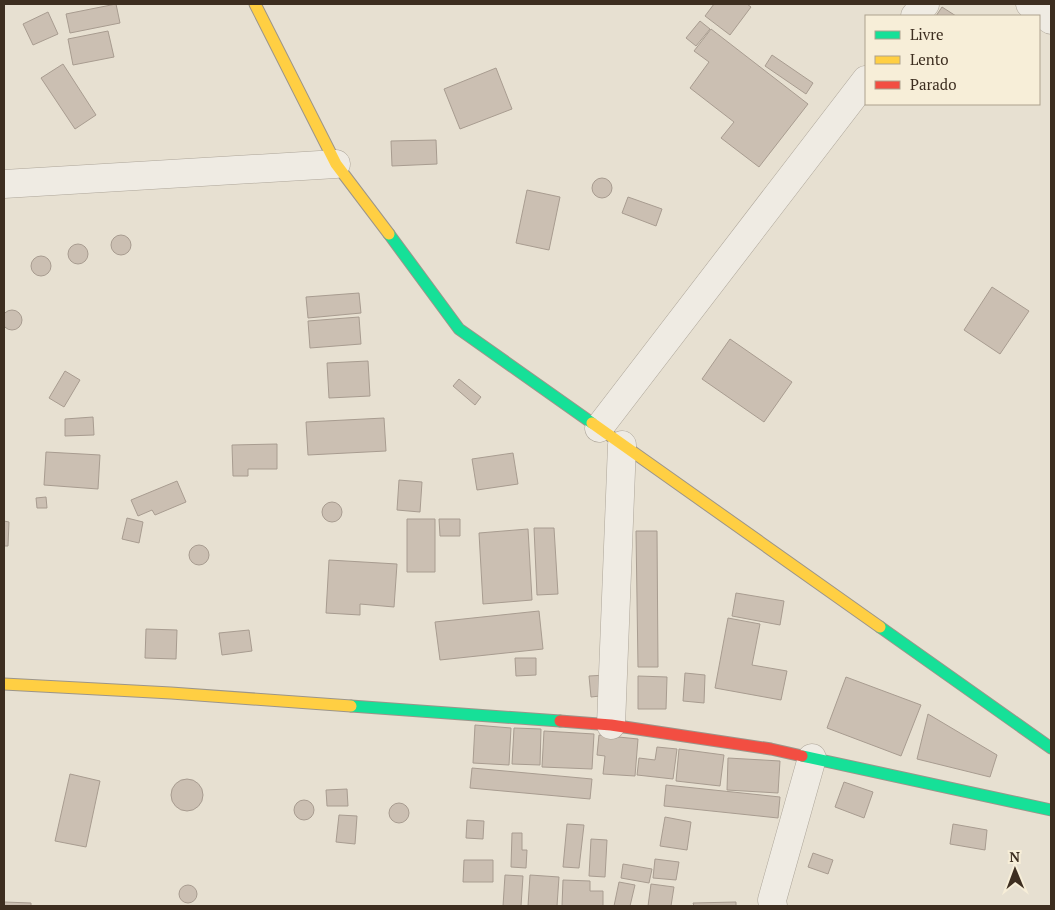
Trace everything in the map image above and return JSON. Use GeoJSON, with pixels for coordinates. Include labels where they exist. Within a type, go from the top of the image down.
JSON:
{"type":"FeatureCollection","features":[{"type":"Feature","properties":{"kind":"main road"},"geometry":{"type":"LineString","coordinates":[[255,4],[336,164],[459,329],[1051,748]]}},
{"type":"Feature","properties":{"kind":"main road"},"geometry":{"type":"LineString","coordinates":[[4,684],[171,693],[610,725],[770,749],[1051,810]]}},
{"type":"Feature","properties":{"kind":"street"},"geometry":{"type":"LineString","coordinates":[[916,15],[924,4]]}},
{"type":"Feature","properties":{"kind":"street"},"geometry":{"type":"LineString","coordinates":[[1030,4],[1051,20]]}},
{"type":"Feature","properties":{"kind":"street"},"geometry":{"type":"LineString","coordinates":[[599,428],[865,81]]}},
{"type":"Feature","properties":{"kind":"street"},"geometry":{"type":"LineString","coordinates":[[4,184],[336,164]]}},
{"type":"Feature","properties":{"kind":"street"},"geometry":{"type":"LineString","coordinates":[[610,725],[622,444]]}},
{"type":"Feature","properties":{"kind":"street"},"geometry":{"type":"LineString","coordinates":[[773,906],[772,900],[812,758]]}},
{"type":"Feature","properties":{"kind":"building"},"geometry":{"type":"Polygon","coordinates":[[[116,4],[120,23],[70,33],[66,14],[116,4]]]}},
{"type":"Feature","properties":{"kind":"building"},"geometry":{"type":"Polygon","coordinates":[[[714,4],[747,4],[751,7],[730,35],[705,16],[714,4]]]}},
{"type":"Feature","properties":{"kind":"building"},"geometry":{"type":"Polygon","coordinates":[[[942,7],[954,15],[937,15],[942,7]]]}},
{"type":"Feature","properties":{"kind":"building"},"geometry":{"type":"Polygon","coordinates":[[[48,12],[58,34],[33,45],[23,24],[48,12]]]}},
{"type":"Feature","properties":{"kind":"building"},"geometry":{"type":"Polygon","coordinates":[[[700,21],[710,29],[696,46],[686,38],[700,21]]]}},
{"type":"Feature","properties":{"kind":"building"},"geometry":{"type":"Polygon","coordinates":[[[711,29],[808,104],[759,167],[721,138],[734,122],[690,88],[709,62],[694,51],[711,29]]]}},
{"type":"Feature","properties":{"kind":"building"},"geometry":{"type":"Polygon","coordinates":[[[108,31],[114,57],[73,65],[68,39],[108,31]]]}},
{"type":"Feature","properties":{"kind":"building"},"geometry":{"type":"Polygon","coordinates":[[[772,55],[813,83],[806,94],[765,66],[772,55]]]}},
{"type":"Feature","properties":{"kind":"building"},"geometry":{"type":"Polygon","coordinates":[[[63,64],[96,115],[75,129],[41,78],[63,64]]]}},
{"type":"Feature","properties":{"kind":"building"},"geometry":{"type":"Polygon","coordinates":[[[496,68],[512,109],[460,129],[444,89],[496,68]]]}},
{"type":"Feature","properties":{"kind":"building"},"geometry":{"type":"Polygon","coordinates":[[[436,140],[437,164],[392,166],[391,141],[436,140]]]}},
{"type":"Feature","properties":{"kind":"building"},"geometry":{"type":"Polygon","coordinates":[[[602,178],[609,181],[612,188],[609,195],[602,198],[595,195],[592,188],[595,181],[602,178]]]}},
{"type":"Feature","properties":{"kind":"building"},"geometry":{"type":"Polygon","coordinates":[[[527,190],[560,197],[549,250],[516,243],[527,190]]]}},
{"type":"Feature","properties":{"kind":"building"},"geometry":{"type":"Polygon","coordinates":[[[628,197],[662,209],[656,226],[622,213],[628,197]]]}},
{"type":"Feature","properties":{"kind":"building"},"geometry":{"type":"Polygon","coordinates":[[[121,235],[128,238],[131,245],[128,252],[121,255],[114,252],[111,245],[114,238],[121,235]]]}},
{"type":"Feature","properties":{"kind":"building"},"geometry":{"type":"Polygon","coordinates":[[[78,244],[85,247],[88,254],[85,261],[78,264],[71,261],[68,254],[71,247],[78,244]]]}},
{"type":"Feature","properties":{"kind":"building"},"geometry":{"type":"Polygon","coordinates":[[[41,256],[48,259],[51,266],[48,273],[41,276],[34,273],[31,266],[34,259],[41,256]]]}},
{"type":"Feature","properties":{"kind":"building"},"geometry":{"type":"Polygon","coordinates":[[[992,287],[1029,311],[1000,354],[964,330],[992,287]]]}},
{"type":"Feature","properties":{"kind":"building"},"geometry":{"type":"Polygon","coordinates":[[[359,293],[361,313],[308,318],[306,297],[359,293]]]}},
{"type":"Feature","properties":{"kind":"building"},"geometry":{"type":"Polygon","coordinates":[[[12,310],[19,313],[22,320],[19,327],[12,330],[5,327],[2,320],[5,313],[12,310]]]}},
{"type":"Feature","properties":{"kind":"building"},"geometry":{"type":"Polygon","coordinates":[[[359,317],[361,344],[310,348],[308,321],[359,317]]]}},
{"type":"Feature","properties":{"kind":"building"},"geometry":{"type":"Polygon","coordinates":[[[730,339],[792,382],[764,422],[702,379],[730,339]]]}},
{"type":"Feature","properties":{"kind":"building"},"geometry":{"type":"Polygon","coordinates":[[[368,361],[370,396],[329,398],[327,363],[368,361]]]}},
{"type":"Feature","properties":{"kind":"building"},"geometry":{"type":"Polygon","coordinates":[[[65,371],[80,380],[64,407],[49,398],[65,371]]]}},
{"type":"Feature","properties":{"kind":"building"},"geometry":{"type":"Polygon","coordinates":[[[459,379],[481,397],[475,405],[453,386],[459,379]]]}},
{"type":"Feature","properties":{"kind":"building"},"geometry":{"type":"Polygon","coordinates":[[[93,417],[94,435],[65,436],[65,419],[93,417]]]}},
{"type":"Feature","properties":{"kind":"building"},"geometry":{"type":"Polygon","coordinates":[[[384,418],[386,451],[308,455],[306,422],[384,418]]]}},
{"type":"Feature","properties":{"kind":"building"},"geometry":{"type":"Polygon","coordinates":[[[277,444],[277,469],[248,469],[248,476],[233,476],[232,445],[277,444]]]}},
{"type":"Feature","properties":{"kind":"building"},"geometry":{"type":"Polygon","coordinates":[[[46,452],[100,455],[98,489],[44,485],[46,452]]]}},
{"type":"Feature","properties":{"kind":"building"},"geometry":{"type":"Polygon","coordinates":[[[513,453],[518,484],[477,490],[472,459],[513,453]]]}},
{"type":"Feature","properties":{"kind":"building"},"geometry":{"type":"Polygon","coordinates":[[[399,480],[422,482],[420,512],[397,510],[399,480]]]}},
{"type":"Feature","properties":{"kind":"building"},"geometry":{"type":"Polygon","coordinates":[[[177,481],[186,502],[155,515],[152,510],[138,516],[131,500],[177,481]]]}},
{"type":"Feature","properties":{"kind":"building"},"geometry":{"type":"Polygon","coordinates":[[[46,497],[47,508],[37,508],[36,498],[46,497]]]}},
{"type":"Feature","properties":{"kind":"building"},"geometry":{"type":"Polygon","coordinates":[[[332,502],[339,505],[342,512],[339,519],[332,522],[325,519],[322,512],[325,505],[332,502]]]}},
{"type":"Feature","properties":{"kind":"building"},"geometry":{"type":"Polygon","coordinates":[[[127,518],[143,522],[139,543],[122,539],[127,518]]]}},
{"type":"Feature","properties":{"kind":"building"},"geometry":{"type":"Polygon","coordinates":[[[407,519],[435,519],[435,572],[407,572],[407,519]]]}},
{"type":"Feature","properties":{"kind":"building"},"geometry":{"type":"Polygon","coordinates":[[[439,519],[460,519],[460,536],[440,536],[439,519]]]}},
{"type":"Feature","properties":{"kind":"building"},"geometry":{"type":"Polygon","coordinates":[[[4,521],[9,522],[8,546],[4,546],[4,521]]]}},
{"type":"Feature","properties":{"kind":"building"},"geometry":{"type":"Polygon","coordinates":[[[534,528],[554,528],[558,594],[537,595],[534,528]]]}},
{"type":"Feature","properties":{"kind":"building"},"geometry":{"type":"Polygon","coordinates":[[[528,529],[532,600],[483,604],[479,533],[528,529]]]}},
{"type":"Feature","properties":{"kind":"building"},"geometry":{"type":"Polygon","coordinates":[[[636,531],[657,531],[658,667],[638,667],[636,531]]]}},
{"type":"Feature","properties":{"kind":"building"},"geometry":{"type":"Polygon","coordinates":[[[199,545],[206,548],[209,555],[206,562],[199,565],[192,562],[189,555],[192,548],[199,545]]]}},
{"type":"Feature","properties":{"kind":"building"},"geometry":{"type":"Polygon","coordinates":[[[329,560],[397,564],[394,607],[360,604],[360,615],[326,613],[329,560]]]}},
{"type":"Feature","properties":{"kind":"building"},"geometry":{"type":"Polygon","coordinates":[[[736,593],[784,601],[780,625],[732,616],[736,593]]]}},
{"type":"Feature","properties":{"kind":"building"},"geometry":{"type":"Polygon","coordinates":[[[539,611],[543,649],[440,660],[435,622],[539,611]]]}},
{"type":"Feature","properties":{"kind":"building"},"geometry":{"type":"Polygon","coordinates":[[[728,618],[760,624],[752,665],[787,671],[781,700],[715,688],[728,618]]]}},
{"type":"Feature","properties":{"kind":"building"},"geometry":{"type":"Polygon","coordinates":[[[146,629],[177,630],[176,659],[145,658],[146,629]]]}},
{"type":"Feature","properties":{"kind":"building"},"geometry":{"type":"Polygon","coordinates":[[[249,630],[252,651],[222,655],[219,633],[249,630]]]}},
{"type":"Feature","properties":{"kind":"building"},"geometry":{"type":"Polygon","coordinates":[[[515,658],[536,658],[536,675],[516,676],[515,658]]]}},
{"type":"Feature","properties":{"kind":"building"},"geometry":{"type":"Polygon","coordinates":[[[685,673],[705,675],[704,703],[683,701],[685,673]]]}},
{"type":"Feature","properties":{"kind":"building"},"geometry":{"type":"Polygon","coordinates":[[[607,675],[609,695],[591,697],[589,676],[607,675]]]}},
{"type":"Feature","properties":{"kind":"building"},"geometry":{"type":"Polygon","coordinates":[[[638,676],[667,677],[666,709],[638,709],[638,676]]]}},
{"type":"Feature","properties":{"kind":"building"},"geometry":{"type":"Polygon","coordinates":[[[846,677],[921,705],[901,756],[827,728],[846,677]]]}},
{"type":"Feature","properties":{"kind":"building"},"geometry":{"type":"Polygon","coordinates":[[[928,714],[997,755],[990,777],[917,759],[928,714]]]}},
{"type":"Feature","properties":{"kind":"building"},"geometry":{"type":"Polygon","coordinates":[[[475,725],[511,728],[509,765],[473,763],[475,725]]]}},
{"type":"Feature","properties":{"kind":"building"},"geometry":{"type":"Polygon","coordinates":[[[514,728],[541,729],[540,765],[512,764],[514,728]]]}},
{"type":"Feature","properties":{"kind":"building"},"geometry":{"type":"Polygon","coordinates":[[[544,731],[594,734],[592,769],[542,767],[544,731]]]}},
{"type":"Feature","properties":{"kind":"building"},"geometry":{"type":"Polygon","coordinates":[[[599,735],[638,739],[635,776],[603,774],[605,756],[597,755],[599,735]]]}},
{"type":"Feature","properties":{"kind":"building"},"geometry":{"type":"Polygon","coordinates":[[[657,747],[677,749],[673,779],[637,775],[639,758],[655,760],[657,747]]]}},
{"type":"Feature","properties":{"kind":"building"},"geometry":{"type":"Polygon","coordinates":[[[679,749],[724,755],[720,786],[676,781],[679,749]]]}},
{"type":"Feature","properties":{"kind":"building"},"geometry":{"type":"Polygon","coordinates":[[[728,758],[780,761],[778,793],[727,790],[728,758]]]}},
{"type":"Feature","properties":{"kind":"building"},"geometry":{"type":"Polygon","coordinates":[[[472,768],[592,779],[590,799],[470,788],[472,768]]]}},
{"type":"Feature","properties":{"kind":"building"},"geometry":{"type":"Polygon","coordinates":[[[70,774],[100,781],[86,847],[55,841],[70,774]]]}},
{"type":"Feature","properties":{"kind":"building"},"geometry":{"type":"Polygon","coordinates":[[[187,779],[198,784],[203,795],[198,806],[187,811],[176,806],[171,795],[176,784],[187,779]]]}},
{"type":"Feature","properties":{"kind":"building"},"geometry":{"type":"Polygon","coordinates":[[[844,782],[873,792],[864,818],[835,807],[844,782]]]}},
{"type":"Feature","properties":{"kind":"building"},"geometry":{"type":"Polygon","coordinates":[[[666,785],[780,797],[778,818],[664,806],[666,785]]]}},
{"type":"Feature","properties":{"kind":"building"},"geometry":{"type":"Polygon","coordinates":[[[347,789],[348,806],[327,806],[326,790],[347,789]]]}},
{"type":"Feature","properties":{"kind":"building"},"geometry":{"type":"Polygon","coordinates":[[[304,800],[311,803],[314,810],[311,817],[304,820],[297,817],[294,810],[297,803],[304,800]]]}},
{"type":"Feature","properties":{"kind":"building"},"geometry":{"type":"Polygon","coordinates":[[[399,803],[406,806],[409,813],[406,820],[399,823],[392,820],[389,813],[392,806],[399,803]]]}},
{"type":"Feature","properties":{"kind":"building"},"geometry":{"type":"Polygon","coordinates":[[[339,815],[357,816],[355,844],[336,842],[339,815]]]}},
{"type":"Feature","properties":{"kind":"building"},"geometry":{"type":"Polygon","coordinates":[[[665,817],[691,822],[687,850],[660,846],[665,817]]]}},
{"type":"Feature","properties":{"kind":"building"},"geometry":{"type":"Polygon","coordinates":[[[467,820],[484,821],[483,839],[466,838],[467,820]]]}},
{"type":"Feature","properties":{"kind":"building"},"geometry":{"type":"Polygon","coordinates":[[[567,824],[584,825],[579,868],[563,867],[567,824]]]}},
{"type":"Feature","properties":{"kind":"building"},"geometry":{"type":"Polygon","coordinates":[[[953,824],[987,830],[985,850],[950,844],[953,824]]]}},
{"type":"Feature","properties":{"kind":"building"},"geometry":{"type":"Polygon","coordinates":[[[512,833],[522,833],[522,850],[527,850],[526,868],[511,867],[512,833]]]}},
{"type":"Feature","properties":{"kind":"building"},"geometry":{"type":"Polygon","coordinates":[[[591,839],[607,840],[605,877],[589,876],[591,839]]]}},
{"type":"Feature","properties":{"kind":"building"},"geometry":{"type":"Polygon","coordinates":[[[813,853],[833,860],[828,874],[808,867],[813,853]]]}},
{"type":"Feature","properties":{"kind":"building"},"geometry":{"type":"Polygon","coordinates":[[[655,859],[679,862],[676,880],[653,878],[655,859]]]}},
{"type":"Feature","properties":{"kind":"building"},"geometry":{"type":"Polygon","coordinates":[[[464,860],[493,860],[493,882],[463,882],[464,860]]]}},
{"type":"Feature","properties":{"kind":"building"},"geometry":{"type":"Polygon","coordinates":[[[623,864],[652,869],[649,883],[621,878],[623,864]]]}},
{"type":"Feature","properties":{"kind":"building"},"geometry":{"type":"Polygon","coordinates":[[[505,875],[523,876],[521,906],[503,906],[505,875]]]}},
{"type":"Feature","properties":{"kind":"building"},"geometry":{"type":"Polygon","coordinates":[[[530,875],[559,877],[557,906],[528,906],[530,875]]]}},
{"type":"Feature","properties":{"kind":"building"},"geometry":{"type":"Polygon","coordinates":[[[563,880],[590,881],[590,891],[603,891],[603,906],[562,906],[563,880]]]}},
{"type":"Feature","properties":{"kind":"building"},"geometry":{"type":"Polygon","coordinates":[[[619,882],[635,885],[630,906],[614,906],[619,882]]]}},
{"type":"Feature","properties":{"kind":"building"},"geometry":{"type":"Polygon","coordinates":[[[651,884],[674,887],[671,906],[648,906],[651,884]]]}},
{"type":"Feature","properties":{"kind":"building"},"geometry":{"type":"Polygon","coordinates":[[[184,885],[192,885],[197,890],[195,901],[184,903],[179,898],[179,890],[184,885]]]}},
{"type":"Feature","properties":{"kind":"building"},"geometry":{"type":"Polygon","coordinates":[[[4,902],[31,903],[31,906],[4,906],[4,902]]]}},
{"type":"Feature","properties":{"kind":"building"},"geometry":{"type":"Polygon","coordinates":[[[736,902],[736,906],[694,906],[693,903],[736,902]]]}},
{"type":"Feature","properties":{"kind":"traffic: fast"},"geometry":{"type":"LineString","coordinates":[[389,234],[459,329],[592,423]]}},
{"type":"Feature","properties":{"kind":"traffic: fast"},"geometry":{"type":"LineString","coordinates":[[880,627],[1051,748]]}},
{"type":"Feature","properties":{"kind":"traffic: fast"},"geometry":{"type":"LineString","coordinates":[[351,706],[560,721]]}},
{"type":"Feature","properties":{"kind":"traffic: fast"},"geometry":{"type":"LineString","coordinates":[[802,756],[1051,810]]}},
{"type":"Feature","properties":{"kind":"traffic: slow"},"geometry":{"type":"LineString","coordinates":[[255,4],[336,164],[389,234]]}},
{"type":"Feature","properties":{"kind":"traffic: slow"},"geometry":{"type":"LineString","coordinates":[[592,423],[880,627]]}},
{"type":"Feature","properties":{"kind":"traffic: slow"},"geometry":{"type":"LineString","coordinates":[[4,684],[171,693],[351,706]]}},
{"type":"Feature","properties":{"kind":"traffic: jam"},"geometry":{"type":"LineString","coordinates":[[560,721],[611,725],[771,749],[802,756]]}}]}
